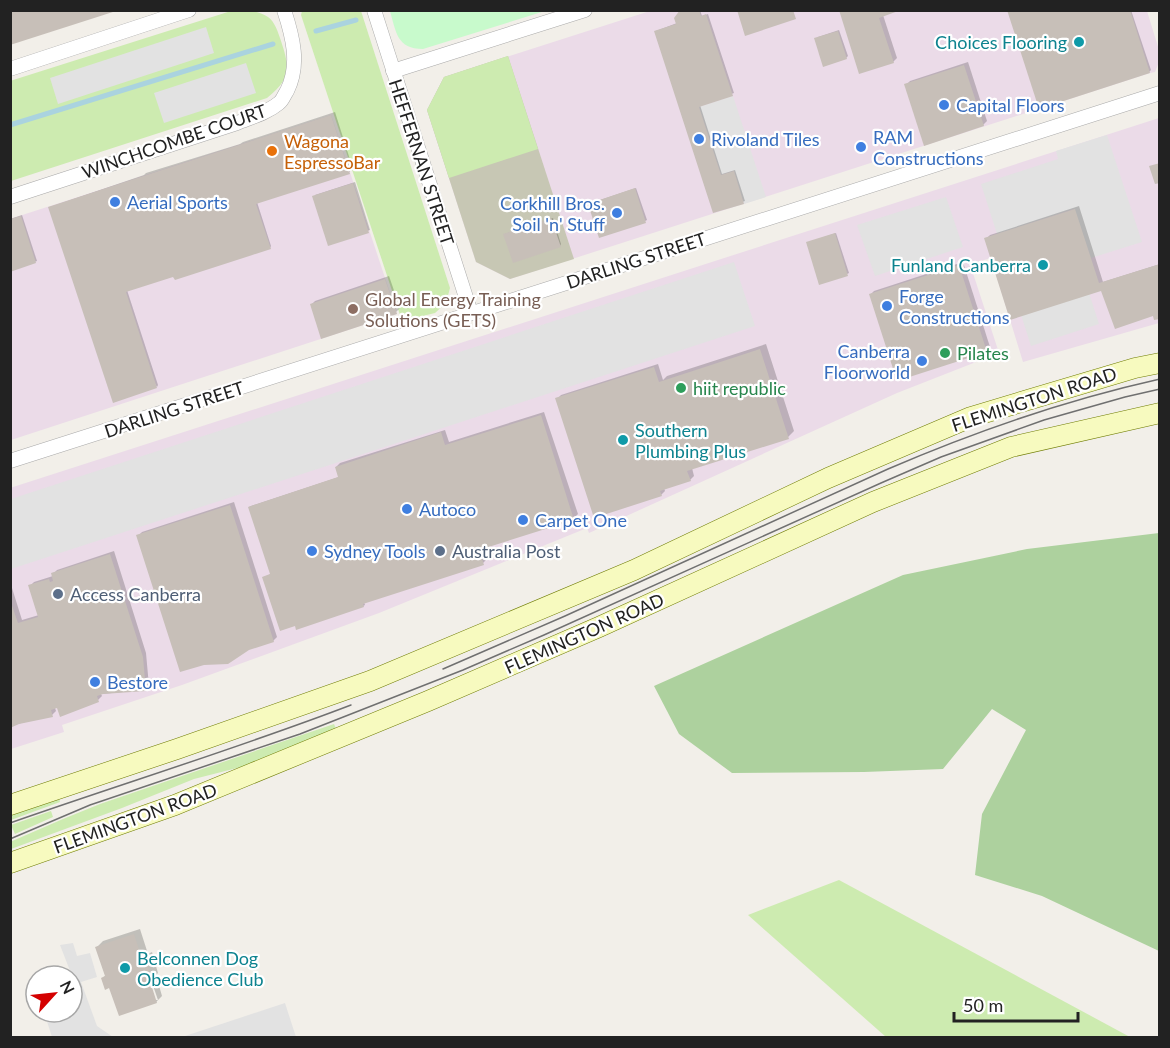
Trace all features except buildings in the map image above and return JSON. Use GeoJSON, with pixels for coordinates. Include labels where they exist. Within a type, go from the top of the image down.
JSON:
{"type":"FeatureCollection","features":[{"type":"Feature","properties":{"kind":"main road","name":"FLEMINGTON ROAD"},"geometry":{"type":"LineString","coordinates":[[10,805],[370,681],[634,570],[828,478],[971,417],[1056,390],[1160,363]]}},
{"type":"Feature","properties":{"kind":"main road"},"geometry":{"type":"LineString","coordinates":[[1011,447],[1061,426],[1160,401]]}},
{"type":"Feature","properties":{"kind":"main road","name":"FLEMINGTON ROAD"},"geometry":{"type":"LineString","coordinates":[[10,863],[175,805],[429,701],[599,627],[873,502],[1011,447],[1160,413]]}},
{"type":"Feature","properties":{"kind":"street"},"geometry":{"type":"LineString","coordinates":[[10,69],[189,10]]}},
{"type":"Feature","properties":{"kind":"street","name":"WINCHCOMBE COURT"},"geometry":{"type":"LineString","coordinates":[[10,197],[237,123],[261,114],[281,101],[292,81],[295,57],[284,10]]}},
{"type":"Feature","properties":{"kind":"street","name":"HEFFERNAN STREET"},"geometry":{"type":"LineString","coordinates":[[374,10],[471,314]]}},
{"type":"Feature","properties":{"kind":"street"},"geometry":{"type":"LineString","coordinates":[[393,71],[585,10]]}},
{"type":"Feature","properties":{"kind":"street","name":"DARLING STREET"},"geometry":{"type":"LineString","coordinates":[[10,461],[1160,93]]}},
{"type":"Feature","properties":{"kind":"shaded area"},"geometry":{"type":"Polygon","coordinates":[[[650,11],[1147,11],[1159,50],[1159,62],[1155,72],[510,279],[476,262],[427,110],[444,77],[650,11]]]}},
{"type":"Feature","properties":{"kind":"shaded area"},"geometry":{"type":"Polygon","coordinates":[[[206,27],[214,53],[58,104],[50,78],[206,27]]]}},
{"type":"Feature","properties":{"kind":"shaded area"},"geometry":{"type":"Polygon","coordinates":[[[508,56],[574,259],[510,279],[476,262],[427,110],[444,77],[508,56]]]}},
{"type":"Feature","properties":{"kind":"shaded area"},"geometry":{"type":"Polygon","coordinates":[[[246,63],[256,93],[164,123],[154,93],[246,63]]]}},
{"type":"Feature","properties":{"kind":"shaded area"},"geometry":{"type":"Polygon","coordinates":[[[733,96],[766,197],[744,204],[734,171],[721,175],[699,107],[733,96]]]}},
{"type":"Feature","properties":{"kind":"shaded area"},"geometry":{"type":"Polygon","coordinates":[[[331,115],[397,314],[11,440],[10,219],[331,115]]]}},
{"type":"Feature","properties":{"kind":"shaded area"},"geometry":{"type":"Polygon","coordinates":[[[1159,118],[1159,323],[1023,362],[991,258],[970,264],[999,353],[897,393],[589,533],[587,528],[379,613],[182,685],[62,725],[64,732],[11,749],[10,488],[1159,118]]]}},
{"type":"Feature","properties":{"kind":"shaded area"},"geometry":{"type":"Polygon","coordinates":[[[1107,135],[1142,242],[1091,258],[1074,209],[997,234],[981,184],[1058,159],[1056,151],[1107,135]]]}},
{"type":"Feature","properties":{"kind":"shaded area"},"geometry":{"type":"Polygon","coordinates":[[[946,197],[963,247],[875,276],[857,225],[946,197]]]}},
{"type":"Feature","properties":{"kind":"shaded area"},"geometry":{"type":"Polygon","coordinates":[[[734,262],[755,326],[11,569],[11,499],[734,262]]]}},
{"type":"Feature","properties":{"kind":"shaded area"},"geometry":{"type":"Polygon","coordinates":[[[1083,274],[1099,324],[1031,346],[1015,296],[1083,274]]]}},
{"type":"Feature","properties":{"kind":"shaded area"},"geometry":{"type":"Polygon","coordinates":[[[73,943],[77,956],[90,953],[97,977],[84,981],[84,964],[67,964],[60,945],[73,943]]]}},
{"type":"Feature","properties":{"kind":"shaded area"},"geometry":{"type":"Polygon","coordinates":[[[84,990],[97,1026],[113,1037],[52,1037],[48,1024],[84,1024],[84,990]]]}},
{"type":"Feature","properties":{"kind":"shaded area"},"geometry":{"type":"Polygon","coordinates":[[[285,1003],[296,1037],[182,1037],[285,1003]]]}},
{"type":"Feature","properties":{"kind":"green space"},"geometry":{"type":"Polygon","coordinates":[[[390,10],[545,11],[423,49],[403,43],[396,32],[390,10]]]}},
{"type":"Feature","properties":{"kind":"green space"},"geometry":{"type":"Polygon","coordinates":[[[231,11],[263,14],[270,19],[277,31],[287,66],[281,85],[267,98],[11,181],[10,81],[231,11]]]}},
{"type":"Feature","properties":{"kind":"green space"},"geometry":{"type":"Polygon","coordinates":[[[302,11],[361,11],[450,288],[446,303],[435,313],[402,321],[301,15],[302,11]]]}},
{"type":"Feature","properties":{"kind":"green space"},"geometry":{"type":"Polygon","coordinates":[[[508,56],[538,149],[449,178],[427,110],[444,77],[508,56]]]}},
{"type":"Feature","properties":{"kind":"green space"},"geometry":{"type":"Polygon","coordinates":[[[1159,533],[1159,951],[1042,896],[975,875],[982,814],[1026,730],[992,709],[943,769],[732,773],[679,734],[654,686],[903,575],[1027,549],[1159,533]]]}},
{"type":"Feature","properties":{"kind":"green space"},"geometry":{"type":"Polygon","coordinates":[[[334,724],[336,729],[245,766],[194,779],[11,849],[10,842],[100,804],[334,724]]]}},
{"type":"Feature","properties":{"kind":"green space"},"geometry":{"type":"Polygon","coordinates":[[[59,798],[60,802],[11,820],[11,814],[59,798]]]}},
{"type":"Feature","properties":{"kind":"green space"},"geometry":{"type":"Polygon","coordinates":[[[51,811],[53,817],[15,834],[11,825],[51,811]]]}},
{"type":"Feature","properties":{"kind":"green space"},"geometry":{"type":"Polygon","coordinates":[[[839,880],[1130,1037],[886,1037],[748,915],[839,880]]]}},
{"type":"Feature","properties":{"kind":"waterway"},"geometry":{"type":"LineString","coordinates":[[316,31],[356,20]]}},
{"type":"Feature","properties":{"kind":"waterway"},"geometry":{"type":"LineString","coordinates":[[10,125],[273,44]]}},
{"type":"Feature","properties":{"kind":"tram line"},"geometry":{"type":"LineString","coordinates":[[443,669],[921,455],[988,429],[1056,407],[1160,379]]}},
{"type":"Feature","properties":{"kind":"tram line"},"geometry":{"type":"LineString","coordinates":[[10,839],[90,805],[300,734],[463,670],[941,457],[1044,420],[1160,389]]}},
{"type":"Feature","properties":{"kind":"tram line"},"geometry":{"type":"LineString","coordinates":[[10,823],[224,751],[351,705]]}},
{"type":"Feature","properties":{"kind":"place","name":"Choices Flooring"},"geometry":{"type":"Point","coordinates":[1079,42]}},
{"type":"Feature","properties":{"kind":"place","name":"Capital Floors"},"geometry":{"type":"Point","coordinates":[944,105]}},
{"type":"Feature","properties":{"kind":"place","name":"Rivoland Tiles"},"geometry":{"type":"Point","coordinates":[699,139]}},
{"type":"Feature","properties":{"kind":"place","name":"RAM Constructions"},"geometry":{"type":"Point","coordinates":[861,147]}},
{"type":"Feature","properties":{"kind":"place","name":"Wagona EspressoBar"},"geometry":{"type":"Point","coordinates":[272,151]}},
{"type":"Feature","properties":{"kind":"place","name":"Aerial Sports"},"geometry":{"type":"Point","coordinates":[115,202]}},
{"type":"Feature","properties":{"kind":"place","name":"Corkhill Bros. Soil 'n' Stuff"},"geometry":{"type":"Point","coordinates":[617,213]}},
{"type":"Feature","properties":{"kind":"place","name":"Funland Canberra"},"geometry":{"type":"Point","coordinates":[1043,265]}},
{"type":"Feature","properties":{"kind":"place","name":"Forge Constructions"},"geometry":{"type":"Point","coordinates":[887,306]}},
{"type":"Feature","properties":{"kind":"place","name":"Global Energy Training Solutions (GETS)"},"geometry":{"type":"Point","coordinates":[353,309]}},
{"type":"Feature","properties":{"kind":"place","name":"Pilates"},"geometry":{"type":"Point","coordinates":[945,353]}},
{"type":"Feature","properties":{"kind":"place","name":"Canberra Floorworld"},"geometry":{"type":"Point","coordinates":[922,361]}},
{"type":"Feature","properties":{"kind":"place","name":"hiit republic"},"geometry":{"type":"Point","coordinates":[681,388]}},
{"type":"Feature","properties":{"kind":"place","name":"Southern Plumbing Plus"},"geometry":{"type":"Point","coordinates":[623,440]}},
{"type":"Feature","properties":{"kind":"place","name":"Autoco"},"geometry":{"type":"Point","coordinates":[407,509]}},
{"type":"Feature","properties":{"kind":"place","name":"Carpet One"},"geometry":{"type":"Point","coordinates":[523,520]}},
{"type":"Feature","properties":{"kind":"place","name":"Sydney Tools"},"geometry":{"type":"Point","coordinates":[312,551]}},
{"type":"Feature","properties":{"kind":"place","name":"Australia Post"},"geometry":{"type":"Point","coordinates":[440,551]}},
{"type":"Feature","properties":{"kind":"place","name":"Access Canberra"},"geometry":{"type":"Point","coordinates":[58,594]}},
{"type":"Feature","properties":{"kind":"place","name":"Bestore"},"geometry":{"type":"Point","coordinates":[95,682]}},
{"type":"Feature","properties":{"kind":"place","name":"Belconnen Dog Obedience Club"},"geometry":{"type":"Point","coordinates":[125,968]}}]}
